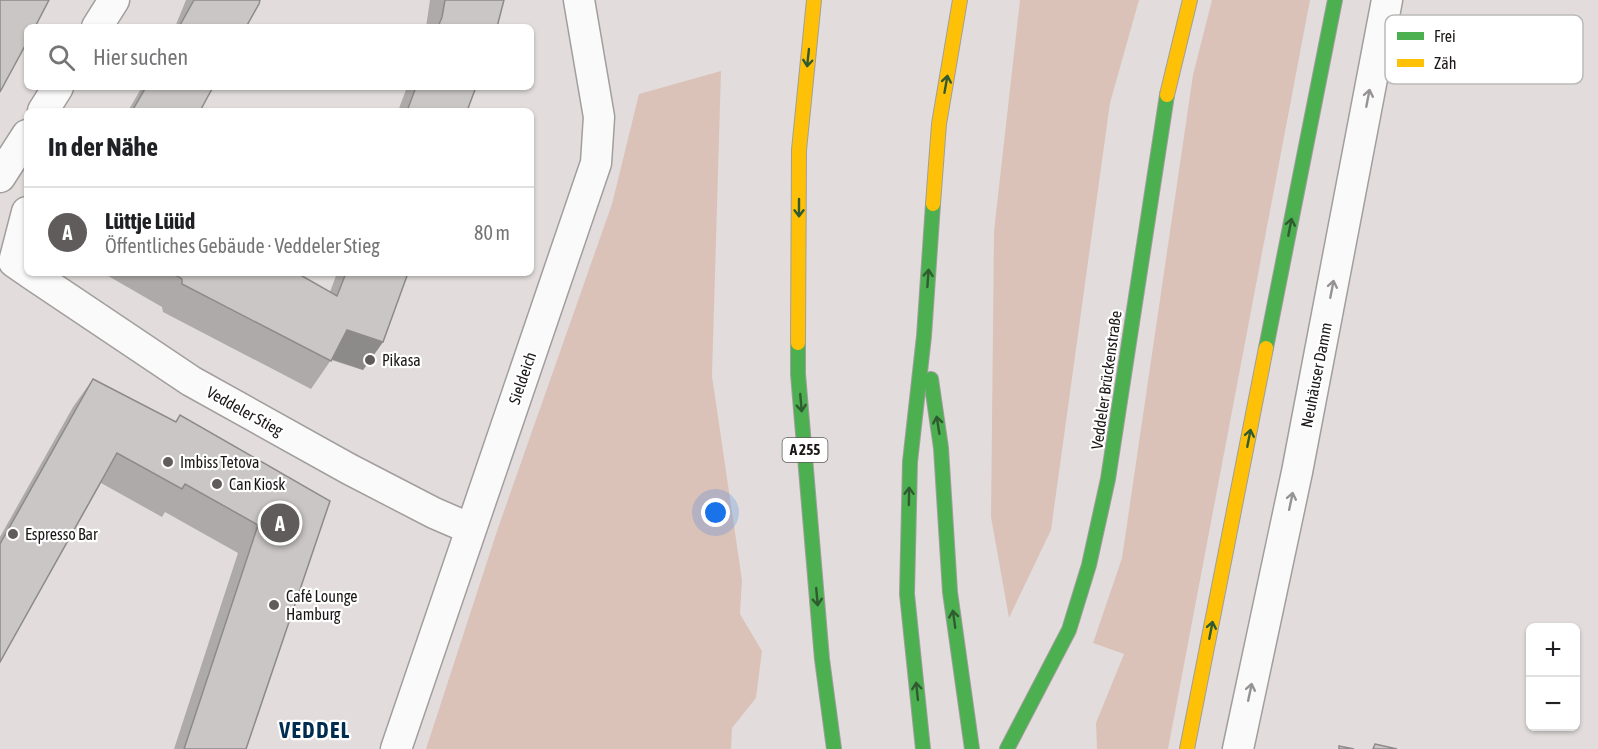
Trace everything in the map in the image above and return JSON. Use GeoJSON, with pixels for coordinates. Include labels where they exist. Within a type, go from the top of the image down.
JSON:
{"type":"FeatureCollection","features":[{"type":"Feature","properties":{"kind":"main road","name":"A 255"},"geometry":{"type":"LineString","coordinates":[[814,0],[799,150],[798,375],[822,659],[834,749]]}},
{"type":"Feature","properties":{"kind":"main road"},"geometry":{"type":"LineString","coordinates":[[923,749],[907,594],[910,462],[924,336],[939,124],[960,0]]}},
{"type":"Feature","properties":{"kind":"main road","name":"Veddeler Brückenstraße"},"geometry":{"type":"LineString","coordinates":[[1007,749],[1069,630],[1089,565],[1108,479],[1169,85],[1190,0]]}},
{"type":"Feature","properties":{"kind":"main road"},"geometry":{"type":"LineString","coordinates":[[1187,749],[1335,0]]}},
{"type":"Feature","properties":{"kind":"main road"},"geometry":{"type":"LineString","coordinates":[[924,336],[941,448],[950,592],[972,749]]}},
{"type":"Feature","properties":{"kind":"street"},"geometry":{"type":"LineString","coordinates":[[99,24],[114,0]]}},
{"type":"Feature","properties":{"kind":"street","name":"Sieldeich"},"geometry":{"type":"LineString","coordinates":[[396,749],[596,163],[598,117],[579,0]]}},
{"type":"Feature","properties":{"kind":"street","name":"Neuhäuser Damm"},"geometry":{"type":"LineString","coordinates":[[1238,749],[1297,472],[1387,0]]}},
{"type":"Feature","properties":{"kind":"street"},"geometry":{"type":"LineString","coordinates":[[45,108],[56,90]]}},
{"type":"Feature","properties":{"kind":"street"},"geometry":{"type":"LineString","coordinates":[[0,177],[24,140]]}},
{"type":"Feature","properties":{"kind":"street"},"geometry":{"type":"LineString","coordinates":[[0,186],[24,198]]}},
{"type":"Feature","properties":{"kind":"street","name":"Veddeler Stieg"},"geometry":{"type":"LineString","coordinates":[[24,224],[14,262],[24,269]]}},
{"type":"Feature","properties":{"kind":"street","name":"Veddeler Stieg"},"geometry":{"type":"LineString","coordinates":[[35,276],[191,381],[349,469],[434,513],[471,529]]}},
{"type":"Feature","properties":{"kind":"shaded area"},"geometry":{"type":"Polygon","coordinates":[[[1020,0],[1139,0],[1110,103],[1051,530],[1009,618],[991,517],[994,231],[1020,0]]]}},
{"type":"Feature","properties":{"kind":"shaded area"},"geometry":{"type":"Polygon","coordinates":[[[1212,0],[1310,0],[1168,749],[1097,749],[1096,723],[1124,654],[1093,643],[1122,558],[1193,75],[1212,0]]]}},
{"type":"Feature","properties":{"kind":"shaded area"},"geometry":{"type":"Polygon","coordinates":[[[721,71],[712,376],[742,580],[740,614],[762,651],[756,698],[732,728],[731,749],[426,749],[498,528],[612,204],[639,94],[721,71]]]}},
{"type":"Feature","properties":{"kind":"building"},"geometry":{"type":"Polygon","coordinates":[[[0,0],[49,0],[37,24],[24,24],[24,48],[0,92],[0,0]]]}},
{"type":"Feature","properties":{"kind":"building"},"geometry":{"type":"Polygon","coordinates":[[[194,0],[260,0],[248,24],[181,24],[194,0]]]}},
{"type":"Feature","properties":{"kind":"building"},"geometry":{"type":"Polygon","coordinates":[[[445,0],[504,0],[498,24],[439,24],[445,0]]]}},
{"type":"Feature","properties":{"kind":"building"},"geometry":{"type":"Polygon","coordinates":[[[144,90],[211,90],[202,108],[134,108],[144,90]]]}},
{"type":"Feature","properties":{"kind":"building"},"geometry":{"type":"Polygon","coordinates":[[[415,90],[475,90],[468,108],[408,108],[415,90]]]}},
{"type":"Feature","properties":{"kind":"building"},"geometry":{"type":"Polygon","coordinates":[[[177,276],[302,276],[337,296],[345,276],[407,276],[383,342],[347,330],[331,361],[182,284],[182,279],[177,276]]]}},
{"type":"Feature","properties":{"kind":"building"},"geometry":{"type":"Polygon","coordinates":[[[93,379],[176,422],[180,415],[330,501],[246,749],[184,749],[258,525],[185,484],[182,489],[117,453],[0,662],[0,544],[93,379]]]}},
{"type":"Feature","properties":{"kind":"building"},"geometry":{"type":"Polygon","coordinates":[[[1375,744],[1397,749],[1373,749],[1375,744]]]}},
{"type":"Feature","properties":{"kind":"traffic: fast"},"geometry":{"type":"LineString","coordinates":[[1266,348],[1335,0]]}},
{"type":"Feature","properties":{"kind":"traffic: fast"},"geometry":{"type":"LineString","coordinates":[[1007,749],[1069,630],[1089,565],[1108,479],[1167,95]]}},
{"type":"Feature","properties":{"kind":"traffic: fast"},"geometry":{"type":"LineString","coordinates":[[923,749],[907,594],[910,462],[924,336],[933,204]]}},
{"type":"Feature","properties":{"kind":"traffic: fast"},"geometry":{"type":"LineString","coordinates":[[798,343],[798,374],[822,659],[834,749]]}},
{"type":"Feature","properties":{"kind":"traffic: fast"},"geometry":{"type":"LineString","coordinates":[[931,379],[941,448],[950,592],[972,749]]}},
{"type":"Feature","properties":{"kind":"traffic: slow"},"geometry":{"type":"LineString","coordinates":[[798,343],[799,150],[814,0]]}},
{"type":"Feature","properties":{"kind":"traffic: slow"},"geometry":{"type":"LineString","coordinates":[[933,204],[939,124],[960,0]]}},
{"type":"Feature","properties":{"kind":"traffic: slow"},"geometry":{"type":"LineString","coordinates":[[1167,95],[1190,0]]}},
{"type":"Feature","properties":{"kind":"traffic: slow"},"geometry":{"type":"LineString","coordinates":[[1187,749],[1266,348]]}},
{"type":"Feature","properties":{"kind":"place","name":"Pikasa"},"geometry":{"type":"Point","coordinates":[370,360]}},
{"type":"Feature","properties":{"kind":"place","name":"Imbiss Tetova"},"geometry":{"type":"Point","coordinates":[168,462]}},
{"type":"Feature","properties":{"kind":"place","name":"Can Kiosk"},"geometry":{"type":"Point","coordinates":[217,484]}},
{"type":"Feature","properties":{"kind":"place","name":"Lüttje Lüüd"},"geometry":{"type":"Point","coordinates":[280,523]}},
{"type":"Feature","properties":{"kind":"place","name":"Espresso Bar"},"geometry":{"type":"Point","coordinates":[13,534]}},
{"type":"Feature","properties":{"kind":"place","name":"Café Lounge Hamburg"},"geometry":{"type":"Point","coordinates":[274,605]}},
{"type":"Feature","properties":{"kind":"district","name":"VEDDEL"},"geometry":{"type":"Point","coordinates":[315,730]}}]}
